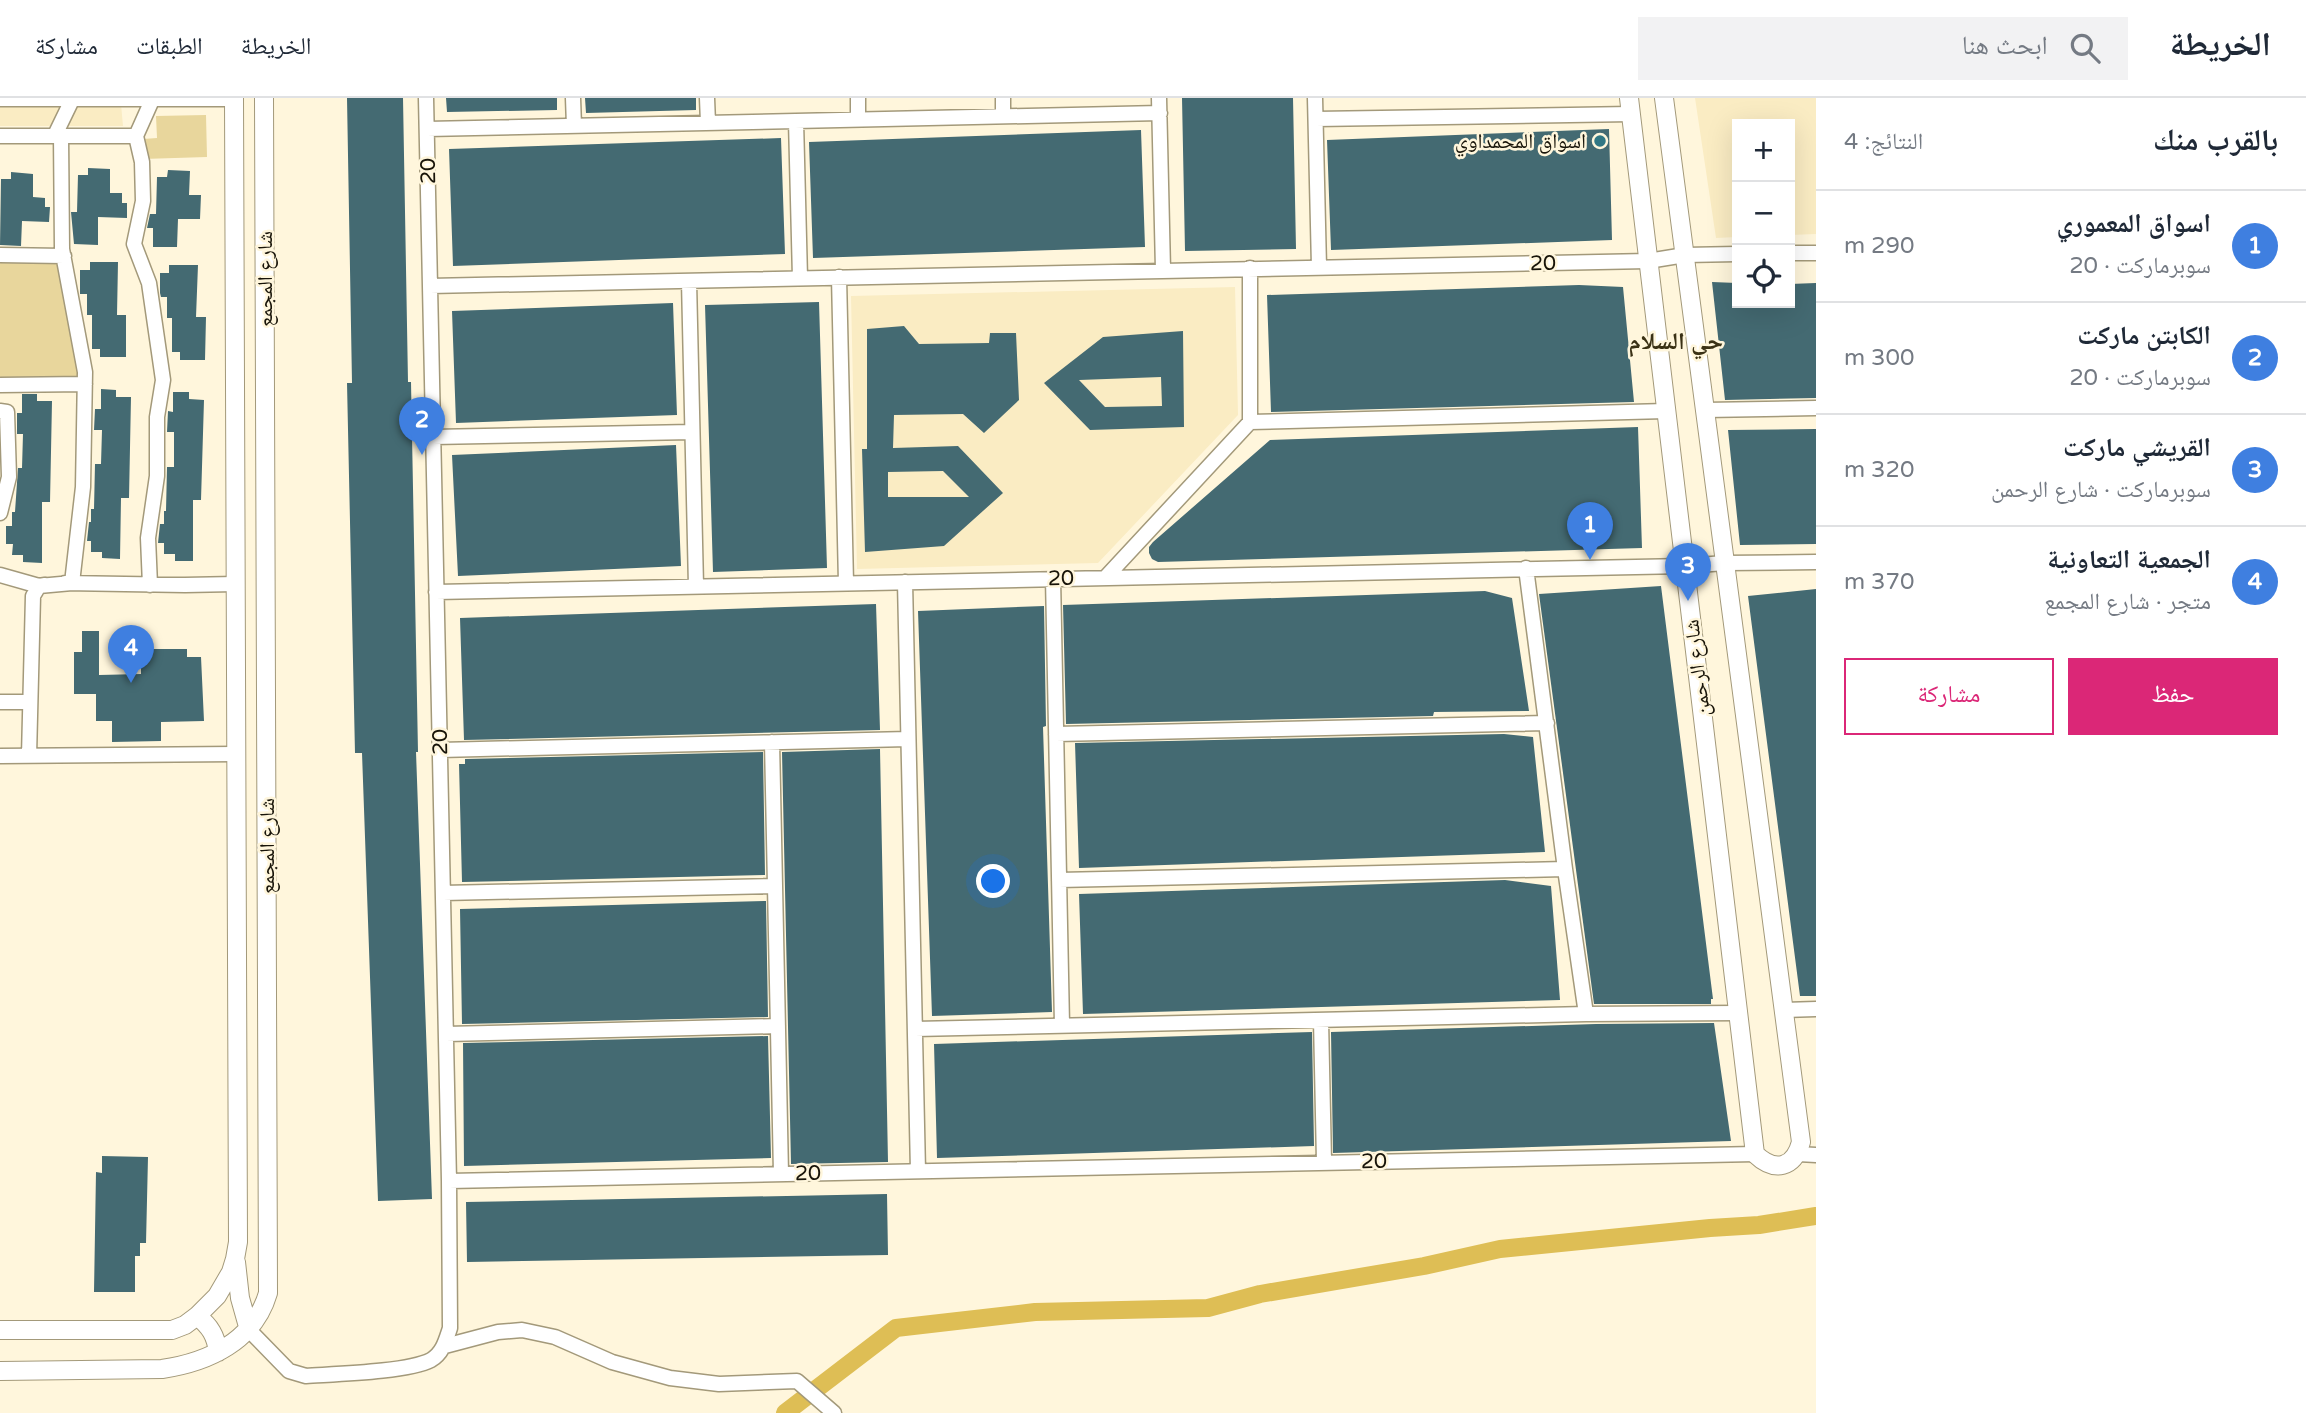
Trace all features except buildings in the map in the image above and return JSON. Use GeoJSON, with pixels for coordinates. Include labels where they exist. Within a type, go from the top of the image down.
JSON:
{"type":"FeatureCollection","features":[{"type":"Feature","properties":{"kind":"street","name":"شارع المجمع"},"geometry":{"type":"LineString","coordinates":[[0,1330],[172,1330],[186,1325],[197,1316],[220,1290],[236,1259],[239,1169],[234,98]]}},
{"type":"Feature","properties":{"kind":"street","name":"20"},"geometry":{"type":"LineString","coordinates":[[426,98],[449,1181],[1755,1154]]}},
{"type":"Feature","properties":{"kind":"street"},"geometry":{"type":"LineString","coordinates":[[573,98],[574,126]]}},
{"type":"Feature","properties":{"kind":"street"},"geometry":{"type":"LineString","coordinates":[[707,98],[708,123]]}},
{"type":"Feature","properties":{"kind":"street"},"geometry":{"type":"LineString","coordinates":[[858,98],[858,120]]}},
{"type":"Feature","properties":{"kind":"street"},"geometry":{"type":"LineString","coordinates":[[1003,98],[1003,116]]}},
{"type":"Feature","properties":{"kind":"street"},"geometry":{"type":"LineString","coordinates":[[1315,98],[1319,267]]}},
{"type":"Feature","properties":{"kind":"street","name":"شارع الرحمن"},"geometry":{"type":"LineString","coordinates":[[1664,98],[1784,1010],[1805,1150]]}},
{"type":"Feature","properties":{"kind":"street"},"geometry":{"type":"LineString","coordinates":[[0,99],[264,99]]}},
{"type":"Feature","properties":{"kind":"street"},"geometry":{"type":"LineString","coordinates":[[150,585],[148,538],[157,476],[157,416],[163,380],[149,283],[134,244],[143,201],[142,162],[136,136],[153,99]]}},
{"type":"Feature","properties":{"kind":"street","name":"شارع المجمع"},"geometry":{"type":"LineString","coordinates":[[0,1371],[162,1369],[188,1364],[230,1346],[249,1331],[264,1306],[269,1280],[264,99]]}},
{"type":"Feature","properties":{"kind":"street"},"geometry":{"type":"LineString","coordinates":[[72,100],[58,135],[64,256],[85,372],[83,487],[72,583]]}},
{"type":"Feature","properties":{"kind":"street"},"geometry":{"type":"LineString","coordinates":[[427,129],[1003,116],[1160,106],[1163,270]]}},
{"type":"Feature","properties":{"kind":"street"},"geometry":{"type":"LineString","coordinates":[[1316,119],[1630,106]]}},
{"type":"Feature","properties":{"kind":"street","name":"شارع الرحمن"},"geometry":{"type":"LineString","coordinates":[[1630,106],[1755,1154]]}},
{"type":"Feature","properties":{"kind":"street"},"geometry":{"type":"LineString","coordinates":[[796,121],[800,278]]}},
{"type":"Feature","properties":{"kind":"street"},"geometry":{"type":"LineString","coordinates":[[0,135],[136,136]]}},
{"type":"Feature","properties":{"kind":"street"},"geometry":{"type":"LineString","coordinates":[[1795,253],[1816,253]]}},
{"type":"Feature","properties":{"kind":"street"},"geometry":{"type":"LineString","coordinates":[[1685,255],[1732,254]]}},
{"type":"Feature","properties":{"kind":"street"},"geometry":{"type":"LineString","coordinates":[[0,255],[64,256]]}},
{"type":"Feature","properties":{"kind":"street","name":"20"},"geometry":{"type":"LineString","coordinates":[[430,286],[1648,261],[1685,255]]}},
{"type":"Feature","properties":{"kind":"street"},"geometry":{"type":"LineString","coordinates":[[1106,577],[1250,422],[1250,268]]}},
{"type":"Feature","properties":{"kind":"street"},"geometry":{"type":"LineString","coordinates":[[839,277],[846,583]]}},
{"type":"Feature","properties":{"kind":"street"},"geometry":{"type":"LineString","coordinates":[[689,281],[696,586]]}},
{"type":"Feature","properties":{"kind":"street"},"geometry":{"type":"LineString","coordinates":[[0,385],[85,384]]}},
{"type":"Feature","properties":{"kind":"street"},"geometry":{"type":"LineString","coordinates":[[1705,410],[1816,408]]}},
{"type":"Feature","properties":{"kind":"street"},"geometry":{"type":"LineString","coordinates":[[0,411],[7,412],[9,477],[0,513]]}},
{"type":"Feature","properties":{"kind":"street"},"geometry":{"type":"LineString","coordinates":[[1250,422],[1666,411]]}},
{"type":"Feature","properties":{"kind":"street"},"geometry":{"type":"LineString","coordinates":[[433,437],[692,432]]}},
{"type":"Feature","properties":{"kind":"street"},"geometry":{"type":"LineString","coordinates":[[1725,563],[1816,562]]}},
{"type":"Feature","properties":{"kind":"street","name":"20"},"geometry":{"type":"LineString","coordinates":[[436,592],[1725,563]]}},
{"type":"Feature","properties":{"kind":"street"},"geometry":{"type":"LineString","coordinates":[[1526,568],[1586,1014]]}},
{"type":"Feature","properties":{"kind":"street"},"geometry":{"type":"LineString","coordinates":[[0,575],[39,586],[51,583],[235,584]]}},
{"type":"Feature","properties":{"kind":"street"},"geometry":{"type":"LineString","coordinates":[[1053,578],[1062,1026]]}},
{"type":"Feature","properties":{"kind":"street"},"geometry":{"type":"LineString","coordinates":[[905,582],[918,1171]]}},
{"type":"Feature","properties":{"kind":"street"},"geometry":{"type":"LineString","coordinates":[[29,756],[33,596],[39,586]]}},
{"type":"Feature","properties":{"kind":"street"},"geometry":{"type":"LineString","coordinates":[[0,702],[30,702]]}},
{"type":"Feature","properties":{"kind":"street"},"geometry":{"type":"LineString","coordinates":[[235,717],[267,716]]}},
{"type":"Feature","properties":{"kind":"street"},"geometry":{"type":"LineString","coordinates":[[1056,734],[1547,723]]}},
{"type":"Feature","properties":{"kind":"street"},"geometry":{"type":"LineString","coordinates":[[440,750],[908,739]]}},
{"type":"Feature","properties":{"kind":"street"},"geometry":{"type":"LineString","coordinates":[[772,742],[781,1174]]}},
{"type":"Feature","properties":{"kind":"street"},"geometry":{"type":"LineString","coordinates":[[0,756],[235,754]]}},
{"type":"Feature","properties":{"kind":"street"},"geometry":{"type":"LineString","coordinates":[[1059,880],[1565,869]]}},
{"type":"Feature","properties":{"kind":"street"},"geometry":{"type":"LineString","coordinates":[[443,893],[775,886]]}},
{"type":"Feature","properties":{"kind":"street"},"geometry":{"type":"LineString","coordinates":[[1784,1010],[1816,1009]]}},
{"type":"Feature","properties":{"kind":"street"},"geometry":{"type":"LineString","coordinates":[[915,1029],[1738,1013]]}},
{"type":"Feature","properties":{"kind":"street"},"geometry":{"type":"LineString","coordinates":[[1321,1020],[1324,1162]]}},
{"type":"Feature","properties":{"kind":"street"},"geometry":{"type":"LineString","coordinates":[[446,1034],[778,1026]]}},
{"type":"Feature","properties":{"kind":"street"},"geometry":{"type":"LineString","coordinates":[[1755,1154],[1764,1163],[1776,1167],[1789,1163],[1805,1150]]}},
{"type":"Feature","properties":{"kind":"street"},"geometry":{"type":"LineString","coordinates":[[236,1259],[240,1298],[249,1331],[289,1371],[306,1376],[414,1366],[433,1359],[445,1346],[450,1328],[449,1181]]}},
{"type":"Feature","properties":{"kind":"street"},"geometry":{"type":"LineString","coordinates":[[197,1316],[210,1328],[218,1352]]}},
{"type":"Feature","properties":{"kind":"street"},"geometry":{"type":"LineString","coordinates":[[445,1346],[498,1332],[522,1331],[555,1337],[612,1362],[670,1378],[719,1384],[797,1381],[829,1408]]}},
{"type":"Feature","properties":{"kind":"shaded area"},"geometry":{"type":"Polygon","coordinates":[[[1695,98],[1816,98],[1816,234],[1795,235],[1795,119],[1732,119],[1732,237],[1716,238],[1695,98]]]}},
{"type":"Feature","properties":{"kind":"shaded area"},"geometry":{"type":"Polygon","coordinates":[[[0,104],[121,104],[123,126],[0,126],[0,104]]]}},
{"type":"Feature","properties":{"kind":"shaded area"},"geometry":{"type":"Polygon","coordinates":[[[206,115],[207,157],[143,159],[143,139],[157,138],[156,116],[206,115]]]}},
{"type":"Feature","properties":{"kind":"shaded area"},"geometry":{"type":"Polygon","coordinates":[[[0,255],[64,256],[85,384],[0,385],[0,255]]]}},
{"type":"Feature","properties":{"kind":"shaded area"},"geometry":{"type":"Polygon","coordinates":[[[1235,287],[1238,415],[1098,563],[857,569],[851,296],[1235,287]]]}},
{"type":"Feature","properties":{"kind":"waterway"},"geometry":{"type":"LineString","coordinates":[[785,1413],[896,1328],[1035,1312],[1208,1308],[1260,1294],[1424,1266],[1500,1249],[1759,1225],[1816,1216]]}},
{"type":"Feature","properties":{"kind":"place","name":"اسواق المحمداوي"},"geometry":{"type":"Point","coordinates":[1600,141]}},
{"type":"Feature","properties":{"kind":"place","name":"الكابتن ماركت"},"geometry":{"type":"Point","coordinates":[422,455]}},
{"type":"Feature","properties":{"kind":"place","name":"اسواق المعموري"},"geometry":{"type":"Point","coordinates":[1590,560]}},
{"type":"Feature","properties":{"kind":"place","name":"القريشي ماركت"},"geometry":{"type":"Point","coordinates":[1688,601]}},
{"type":"Feature","properties":{"kind":"place","name":"الجمعية التعاونية"},"geometry":{"type":"Point","coordinates":[131,683]}},
{"type":"Feature","properties":{"kind":"district","name":"حي السلام"},"geometry":{"type":"Point","coordinates":[1676,341]}}]}
